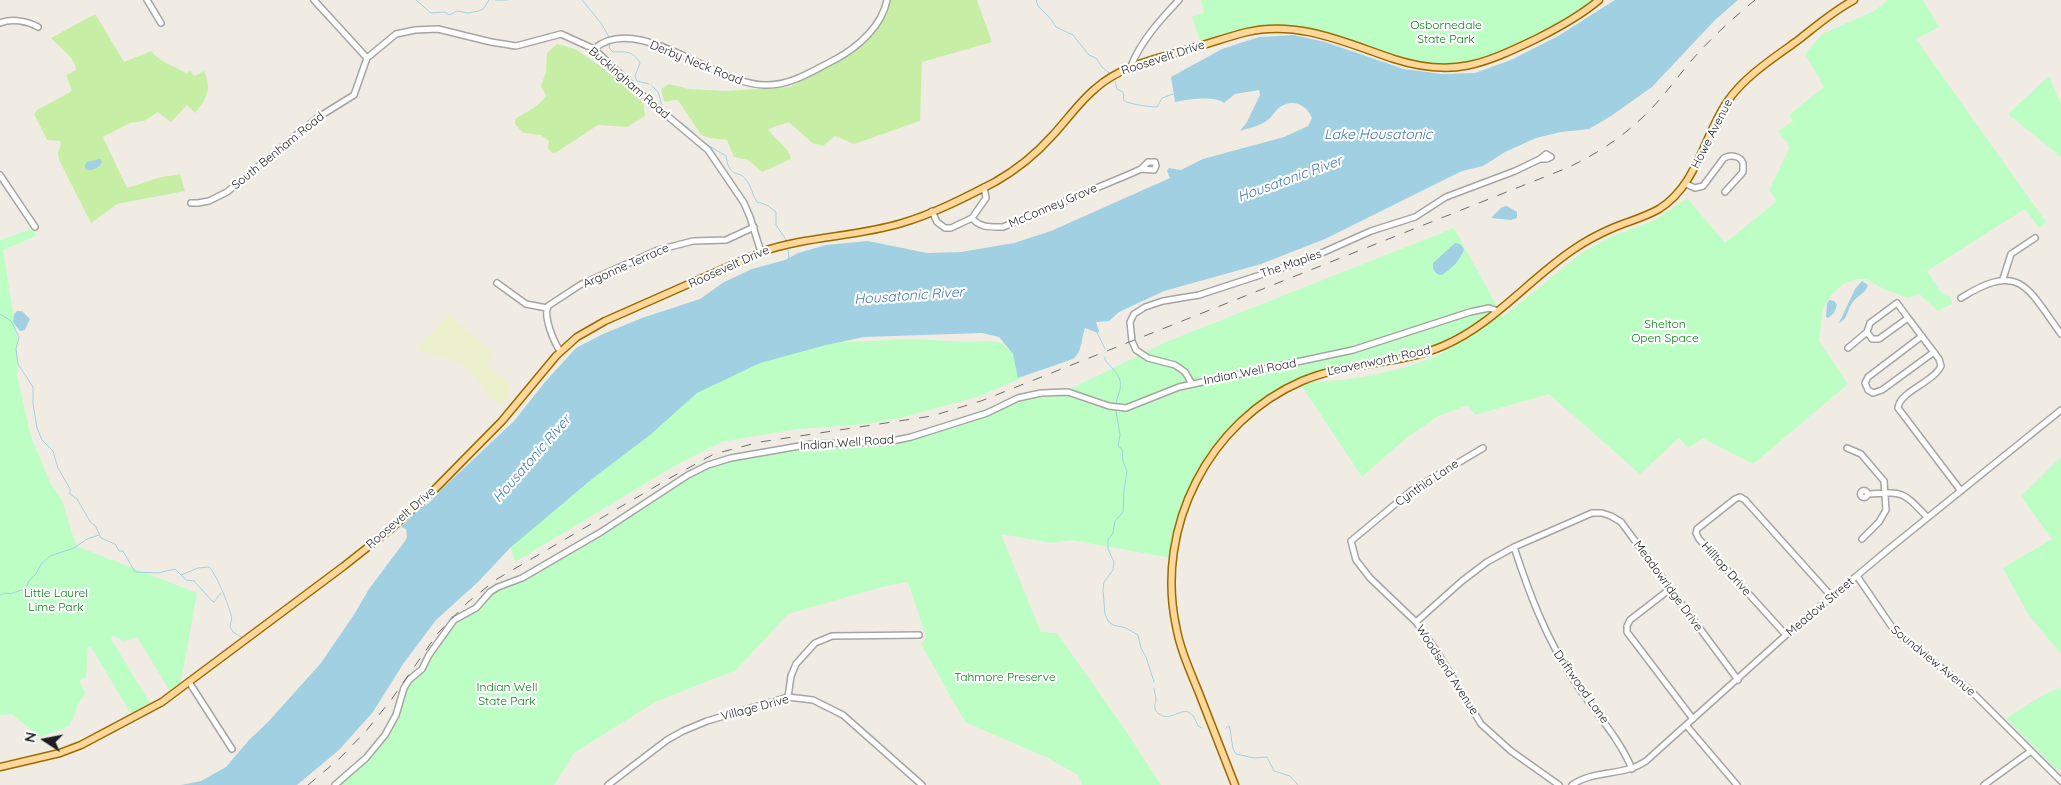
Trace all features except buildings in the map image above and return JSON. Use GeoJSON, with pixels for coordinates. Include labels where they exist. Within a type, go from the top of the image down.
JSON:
{"type":"FeatureCollection","features":[{"type":"Feature","properties":{"kind":"main road","name":"Roosevelt Drive"},"geometry":{"type":"LineString","coordinates":[[0,767],[60,753],[81,745],[144,713],[189,682],[376,542],[412,511],[502,421],[560,351],[577,337],[598,325],[761,252],[792,244],[888,226],[932,211],[984,187],[1008,174],[1030,158],[1097,86],[1131,66],[1247,32],[1286,28],[1314,32],[1420,66],[1465,67],[1499,57],[1573,19],[1599,0]]}},
{"type":"Feature","properties":{"kind":"main road","name":"Howe Avenue"},"geometry":{"type":"LineString","coordinates":[[1565,256],[1602,233],[1659,208],[1674,197],[1686,184],[1718,118],[1738,88],[1811,30],[1854,0]]}},
{"type":"Feature","properties":{"kind":"main road","name":"Leavenworth Road"},"geometry":{"type":"LineString","coordinates":[[1235,785],[1183,653],[1175,626],[1172,603],[1171,577],[1179,524],[1185,504],[1202,469],[1222,441],[1252,410],[1290,387],[1333,370],[1437,349],[1462,337],[1498,311],[1565,256]]}},
{"type":"Feature","properties":{"kind":"street"},"geometry":{"type":"LineString","coordinates":[[147,0],[161,23]]}},
{"type":"Feature","properties":{"kind":"street"},"geometry":{"type":"LineString","coordinates":[[314,0],[368,58]]}},
{"type":"Feature","properties":{"kind":"street","name":"Derby Neck Road"},"geometry":{"type":"LineString","coordinates":[[594,49],[600,43],[611,39],[636,40],[672,52],[750,84],[767,86],[782,84],[806,74],[852,49],[878,21],[887,0]]}},
{"type":"Feature","properties":{"kind":"street"},"geometry":{"type":"LineString","coordinates":[[1131,66],[1136,54],[1149,35],[1179,0]]}},
{"type":"Feature","properties":{"kind":"street"},"geometry":{"type":"LineString","coordinates":[[0,23],[5,21],[28,22],[38,27]]}},
{"type":"Feature","properties":{"kind":"street","name":"Buckingham Road"},"geometry":{"type":"LineString","coordinates":[[368,58],[396,34],[420,29],[448,31],[510,46],[521,45],[561,34],[594,49],[639,92],[708,150],[744,203],[754,227],[761,252]]}},
{"type":"Feature","properties":{"kind":"street","name":"South Benham Road"},"geometry":{"type":"LineString","coordinates":[[191,203],[209,201],[227,192],[316,118],[354,95],[368,58]]}},
{"type":"Feature","properties":{"kind":"street"},"geometry":{"type":"LineString","coordinates":[[1686,184],[1695,188],[1703,186],[1724,158],[1728,156],[1738,157],[1743,163],[1743,172],[1725,192]]}},
{"type":"Feature","properties":{"kind":"street","name":"The Maples"},"geometry":{"type":"LineString","coordinates":[[1192,384],[1185,372],[1175,365],[1148,358],[1136,350],[1132,341],[1130,322],[1134,314],[1144,307],[1163,301],[1199,294],[1306,260],[1371,231],[1415,217],[1446,197],[1515,171],[1540,159]]}},
{"type":"Feature","properties":{"kind":"street","name":"McConney Grove"},"geometry":{"type":"LineString","coordinates":[[972,218],[976,224],[988,227],[1003,227],[1141,169]]}},
{"type":"Feature","properties":{"kind":"street"},"geometry":{"type":"LineString","coordinates":[[0,175],[35,227]]}},
{"type":"Feature","properties":{"kind":"street"},"geometry":{"type":"LineString","coordinates":[[932,211],[937,222],[944,228],[951,228],[972,218],[986,198],[984,187]]}},
{"type":"Feature","properties":{"kind":"street","name":"Argonne Terrace"},"geometry":{"type":"LineString","coordinates":[[547,308],[580,285],[658,250],[693,241],[726,240],[754,227]]}},
{"type":"Feature","properties":{"kind":"street"},"geometry":{"type":"LineString","coordinates":[[2003,279],[2011,254],[2035,238]]}},
{"type":"Feature","properties":{"kind":"street"},"geometry":{"type":"LineString","coordinates":[[1961,298],[1987,283],[2003,279],[2018,283],[2030,291],[2061,334]]}},
{"type":"Feature","properties":{"kind":"street"},"geometry":{"type":"LineString","coordinates":[[497,283],[526,304],[547,308],[548,320],[560,351]]}},
{"type":"Feature","properties":{"kind":"street"},"geometry":{"type":"LineString","coordinates":[[1848,348],[1867,332],[1870,324],[1897,303],[1941,362],[1939,370],[1901,400],[1898,407],[1961,491]]}},
{"type":"Feature","properties":{"kind":"street","name":"Indian Well Road"},"geometry":{"type":"LineString","coordinates":[[335,785],[366,758],[385,734],[396,715],[404,688],[422,669],[429,655],[454,620],[476,608],[490,592],[498,587],[522,578],[601,532],[697,470],[731,458],[811,444],[887,442],[911,437],[987,413],[1018,398],[1040,393],[1068,392],[1118,408],[1130,407],[1163,392],[1192,384],[1311,360],[1375,344],[1470,312],[1489,308],[1498,311]]}},
{"type":"Feature","properties":{"kind":"street"},"geometry":{"type":"LineString","coordinates":[[1867,332],[1872,339],[1879,340],[1908,318]]}},
{"type":"Feature","properties":{"kind":"street"},"geometry":{"type":"LineString","coordinates":[[1922,336],[1868,377],[1866,383],[1868,390],[1873,393],[1882,390],[1934,352]]}},
{"type":"Feature","properties":{"kind":"street","name":"Meadow Street"},"geometry":{"type":"LineString","coordinates":[[1572,785],[1592,775],[1632,768],[1646,761],[1786,635],[1927,517],[2061,410]]}},
{"type":"Feature","properties":{"kind":"street","name":"Cynthia Lane"},"geometry":{"type":"LineString","coordinates":[[1351,541],[1411,491],[1483,448]]}},
{"type":"Feature","properties":{"kind":"street"},"geometry":{"type":"LineString","coordinates":[[1847,448],[1861,454],[1874,467],[1884,481],[1886,493],[1886,510],[1879,522],[1862,539]]}},
{"type":"Feature","properties":{"kind":"street"},"geometry":{"type":"LineString","coordinates":[[1868,494],[1906,495],[1927,517]]}},
{"type":"Feature","properties":{"kind":"street","name":"Hilltop Drive"},"geometry":{"type":"LineString","coordinates":[[1786,635],[1699,539],[1696,533],[1697,529],[1735,499],[1745,500],[1832,597]]}},
{"type":"Feature","properties":{"kind":"street","name":"Meadowridge Drive"},"geometry":{"type":"LineString","coordinates":[[1514,546],[1585,515],[1602,513],[1622,522],[1738,680]]}},
{"type":"Feature","properties":{"kind":"street","name":"Woodsend Avenue"},"geometry":{"type":"LineString","coordinates":[[1351,541],[1356,560],[1416,622],[1436,650],[1481,724],[1512,751],[1559,785]]}},
{"type":"Feature","properties":{"kind":"street"},"geometry":{"type":"LineString","coordinates":[[1416,622],[1462,580],[1514,546]]}},
{"type":"Feature","properties":{"kind":"street","name":"Driftwood Lane"},"geometry":{"type":"LineString","coordinates":[[1514,546],[1527,587],[1552,644],[1574,681],[1623,748],[1632,768]]}},
{"type":"Feature","properties":{"kind":"street","name":"Soundview Avenue"},"geometry":{"type":"LineString","coordinates":[[1857,576],[1896,633],[1969,689],[2061,781]]}},
{"type":"Feature","properties":{"kind":"street"},"geometry":{"type":"LineString","coordinates":[[1670,589],[1630,620],[1627,632],[1693,719]]}},
{"type":"Feature","properties":{"kind":"street"},"geometry":{"type":"LineString","coordinates":[[788,697],[791,676],[796,664],[815,643],[832,636],[920,635]]}},
{"type":"Feature","properties":{"kind":"street"},"geometry":{"type":"LineString","coordinates":[[189,682],[232,749]]}},
{"type":"Feature","properties":{"kind":"street","name":"Village Drive"},"geometry":{"type":"LineString","coordinates":[[608,785],[667,740],[683,731],[707,721],[788,697],[813,700],[843,715],[922,785]]}},
{"type":"Feature","properties":{"kind":"street"},"geometry":{"type":"LineString","coordinates":[[1686,725],[1737,785]]}},
{"type":"Feature","properties":{"kind":"street"},"geometry":{"type":"LineString","coordinates":[[1984,785],[2031,751]]}},
{"type":"Feature","properties":{"kind":"green space"},"geometry":{"type":"Polygon","coordinates":[[[890,0],[977,0],[992,42],[922,62],[920,121],[854,144],[835,136],[823,146],[812,143],[789,122],[768,129],[785,147],[791,159],[762,172],[748,160],[734,157],[727,140],[701,135],[678,100],[664,101],[661,89],[669,84],[689,89],[727,91],[790,87],[850,54],[881,22],[890,0]]]}},
{"type":"Feature","properties":{"kind":"green space","name":"Osbornedale State Park"},"geometry":{"type":"Polygon","coordinates":[[[1201,0],[1592,0],[1572,16],[1513,47],[1467,62],[1438,66],[1416,63],[1290,26],[1275,25],[1200,41],[1192,17],[1204,12],[1201,0]]]}},
{"type":"Feature","properties":{"kind":"green space"},"geometry":{"type":"Polygon","coordinates":[[[1888,0],[1923,0],[1939,27],[1916,39],[2046,222],[2039,228],[2025,209],[1927,271],[1942,294],[1950,297],[1952,304],[1938,311],[1919,294],[1908,298],[1884,289],[1866,279],[1857,279],[1843,284],[1830,296],[1823,309],[1819,341],[1848,384],[1753,464],[1703,438],[1688,448],[1679,438],[1640,474],[1549,394],[1475,415],[1468,405],[1438,416],[1405,439],[1362,477],[1299,382],[1343,380],[1390,371],[1434,357],[1455,344],[1444,349],[1363,366],[1324,369],[1281,387],[1249,409],[1221,439],[1196,473],[1180,514],[1171,558],[1071,540],[1052,543],[1001,534],[1041,632],[1057,633],[1126,731],[1161,785],[1082,785],[1078,775],[1048,758],[965,722],[921,644],[926,637],[908,582],[882,587],[788,614],[736,670],[655,702],[574,753],[554,785],[334,785],[372,752],[393,720],[402,697],[448,628],[496,587],[530,572],[716,461],[836,441],[875,441],[901,438],[1016,399],[1066,391],[1166,342],[1454,228],[1503,317],[1580,254],[1610,237],[1653,221],[1687,198],[1725,243],[1777,201],[1769,190],[1790,147],[1778,131],[1793,121],[1789,115],[1824,87],[1805,54],[1822,34],[1874,11],[1888,0]]]}},
{"type":"Feature","properties":{"kind":"green space"},"geometry":{"type":"Polygon","coordinates":[[[95,14],[124,62],[151,51],[163,61],[186,73],[190,71],[195,76],[204,71],[208,89],[203,103],[195,113],[187,105],[171,122],[158,112],[144,121],[130,123],[103,137],[127,188],[161,177],[180,174],[185,191],[117,204],[91,223],[59,160],[60,141],[47,140],[34,114],[37,110],[72,91],[66,75],[76,70],[75,66],[70,57],[51,38],[95,14]]]}},
{"type":"Feature","properties":{"kind":"green space"},"geometry":{"type":"Polygon","coordinates":[[[557,44],[575,49],[615,76],[643,102],[645,116],[627,127],[598,125],[557,152],[552,153],[548,148],[549,141],[541,135],[523,133],[515,124],[515,119],[536,106],[546,95],[541,86],[546,72],[547,53],[557,44]]]}},
{"type":"Feature","properties":{"kind":"green space"},"geometry":{"type":"Polygon","coordinates":[[[2049,76],[2061,104],[2061,157],[2008,114],[2049,76]]]}},
{"type":"Feature","properties":{"kind":"green space","name":"Little Laurel Lime Park"},"geometry":{"type":"Polygon","coordinates":[[[32,229],[36,236],[3,250],[17,338],[17,374],[31,437],[51,484],[62,500],[76,546],[197,593],[181,682],[169,690],[137,637],[124,641],[113,635],[111,639],[150,703],[131,714],[91,647],[88,647],[86,677],[79,681],[86,693],[77,705],[74,717],[69,726],[41,737],[11,714],[0,715],[0,240],[32,229]]]}},
{"type":"Feature","properties":{"kind":"green space"},"geometry":{"type":"Polygon","coordinates":[[[448,315],[493,352],[487,366],[510,383],[506,403],[498,404],[483,391],[479,381],[460,362],[415,349],[448,315]]]}},
{"type":"Feature","properties":{"kind":"green space"},"geometry":{"type":"Polygon","coordinates":[[[912,339],[967,342],[994,341],[1002,343],[1016,358],[1019,379],[977,397],[900,418],[868,424],[797,429],[721,442],[676,465],[515,562],[510,544],[705,380],[823,343],[912,339]]]}},
{"type":"Feature","properties":{"kind":"green space"},"geometry":{"type":"Polygon","coordinates":[[[2061,457],[2061,654],[2028,614],[2003,568],[2052,539],[2021,496],[2061,457]]]}},
{"type":"Feature","properties":{"kind":"green space"},"geometry":{"type":"Polygon","coordinates":[[[2061,687],[2061,770],[2058,771],[2006,718],[2040,697],[2061,687]]]}},
{"type":"Feature","properties":{"kind":"water","name":"Lake Housatonic"},"geometry":{"type":"Polygon","coordinates":[[[1615,0],[1738,0],[1715,20],[1652,87],[1589,129],[1561,132],[1536,138],[1505,152],[1483,166],[1462,171],[1325,239],[1261,264],[1164,291],[1119,312],[1109,321],[1096,322],[1098,333],[1085,328],[1079,352],[1073,359],[1018,378],[1013,354],[999,337],[982,333],[864,337],[760,363],[697,393],[650,435],[592,479],[510,548],[478,582],[436,620],[403,664],[373,712],[339,750],[297,785],[181,785],[201,781],[226,767],[249,740],[268,722],[321,663],[369,589],[405,541],[407,537],[406,529],[401,527],[420,508],[429,503],[514,421],[545,382],[576,348],[603,334],[642,318],[700,299],[724,282],[752,269],[785,260],[798,253],[826,245],[868,241],[927,253],[961,252],[1014,243],[1051,231],[1170,178],[1167,171],[1169,168],[1181,170],[1203,159],[1284,137],[1308,126],[1312,118],[1310,113],[1299,104],[1290,103],[1280,107],[1263,123],[1240,131],[1247,122],[1260,95],[1259,90],[1235,94],[1224,103],[1214,99],[1193,99],[1175,102],[1171,77],[1222,49],[1259,37],[1294,35],[1325,42],[1404,69],[1442,74],[1475,73],[1511,60],[1558,36],[1615,0]]]}},
{"type":"Feature","properties":{"kind":"water"},"geometry":{"type":"Polygon","coordinates":[[[100,159],[102,162],[98,167],[90,170],[85,169],[87,162],[100,159]]]}},
{"type":"Feature","properties":{"kind":"water"},"geometry":{"type":"Polygon","coordinates":[[[1507,206],[1517,212],[1517,218],[1511,220],[1491,218],[1502,207],[1507,206]]]}},
{"type":"Feature","properties":{"kind":"water"},"geometry":{"type":"Polygon","coordinates":[[[1455,243],[1460,244],[1464,249],[1461,257],[1445,273],[1442,275],[1437,274],[1433,263],[1455,243]]]}},
{"type":"Feature","properties":{"kind":"water"},"geometry":{"type":"Polygon","coordinates":[[[1862,281],[1868,285],[1867,288],[1852,303],[1846,317],[1839,323],[1855,289],[1862,281]]]}},
{"type":"Feature","properties":{"kind":"water"},"geometry":{"type":"Polygon","coordinates":[[[1829,300],[1834,301],[1837,305],[1834,313],[1828,318],[1826,317],[1829,300]]]}},
{"type":"Feature","properties":{"kind":"water"},"geometry":{"type":"Polygon","coordinates":[[[17,311],[22,311],[30,319],[25,330],[20,331],[13,322],[14,314],[17,311]]]}},
{"type":"Feature","properties":{"kind":"waterway"},"geometry":{"type":"LineString","coordinates":[[416,0],[431,13],[445,12],[449,15],[457,11],[468,13],[479,11],[484,8],[489,0]]}},
{"type":"Feature","properties":{"kind":"waterway"},"geometry":{"type":"LineString","coordinates":[[495,0],[508,0]]}},
{"type":"Feature","properties":{"kind":"waterway"},"geometry":{"type":"LineString","coordinates":[[582,0],[601,23],[609,37]]}},
{"type":"Feature","properties":{"kind":"waterway"},"geometry":{"type":"LineString","coordinates":[[1036,0],[1038,6],[1056,27],[1073,35],[1089,55],[1096,58],[1109,73]]}},
{"type":"Feature","properties":{"kind":"waterway"},"geometry":{"type":"LineString","coordinates":[[610,42],[609,48],[613,52],[628,53],[637,59],[640,63],[635,76],[637,81],[649,84]]}},
{"type":"Feature","properties":{"kind":"waterway"},"geometry":{"type":"LineString","coordinates":[[1115,81],[1117,89],[1123,92],[1124,101],[1135,104],[1157,107],[1162,98],[1173,94]]}},
{"type":"Feature","properties":{"kind":"waterway"},"geometry":{"type":"LineString","coordinates":[[652,86],[658,92],[663,109]]}},
{"type":"Feature","properties":{"kind":"waterway"},"geometry":{"type":"LineString","coordinates":[[673,118],[685,125],[702,141],[726,156],[732,172],[745,179],[757,202],[767,205],[776,212],[776,225],[787,241]]}},
{"type":"Feature","properties":{"kind":"waterway"},"geometry":{"type":"LineString","coordinates":[[788,248],[789,259]]}},
{"type":"Feature","properties":{"kind":"waterway"},"geometry":{"type":"LineString","coordinates":[[0,314],[11,321],[19,337],[16,349],[18,364],[33,387],[33,404],[37,428],[42,440],[53,451],[58,468],[70,489],[70,494],[77,499],[91,523],[95,525],[101,538],[115,544],[119,551],[123,551],[135,572],[158,573],[175,569],[181,575],[198,568],[209,567],[219,582],[228,605],[232,618],[230,627],[233,632],[241,637]]}},
{"type":"Feature","properties":{"kind":"waterway"},"geometry":{"type":"LineString","coordinates":[[1097,332],[1105,349]]}},
{"type":"Feature","properties":{"kind":"waterway"},"geometry":{"type":"LineString","coordinates":[[1105,357],[1105,360],[1116,373],[1121,384],[1116,406]]}},
{"type":"Feature","properties":{"kind":"waterway"},"geometry":{"type":"LineString","coordinates":[[1116,410],[1120,435],[1118,446],[1122,449],[1123,461],[1127,471],[1123,512],[1115,521],[1113,533],[1108,540],[1108,549],[1114,562],[1113,570],[1104,582],[1105,614],[1108,621],[1113,625],[1126,628],[1138,635],[1154,682]]}},
{"type":"Feature","properties":{"kind":"waterway"},"geometry":{"type":"LineString","coordinates":[[0,595],[25,589],[41,564],[50,556],[74,548],[87,539],[99,535]]}},
{"type":"Feature","properties":{"kind":"waterway"},"geometry":{"type":"LineString","coordinates":[[181,575],[186,580],[194,581],[214,602],[221,593]]}},
{"type":"Feature","properties":{"kind":"waterway"},"geometry":{"type":"LineString","coordinates":[[1154,688],[1156,698],[1155,709],[1159,714],[1170,716],[1185,711],[1190,713],[1198,726],[1202,728]]}},
{"type":"Feature","properties":{"kind":"waterway"},"geometry":{"type":"LineString","coordinates":[[1226,728],[1229,726],[1233,749],[1236,754],[1254,758],[1267,757],[1274,771],[1290,776],[1298,785]]}},
{"type":"Feature","properties":{"kind":"railway"},"geometry":{"type":"LineString","coordinates":[[308,785],[339,759],[366,731],[391,700],[438,633],[468,602],[497,579],[714,454],[760,442],[932,416],[981,401],[1567,168],[1607,146],[1635,125],[1656,104],[1706,45],[1755,0]]}},
{"type":"Feature","properties":{"kind":"water label","name":"Housatonic River"},"geometry":{"type":"Point","coordinates":[1290,179]}},
{"type":"Feature","properties":{"kind":"water label","name":"Housatonic River"},"geometry":{"type":"Point","coordinates":[909,296]}},
{"type":"Feature","properties":{"kind":"water label","name":"Housatonic River"},"geometry":{"type":"Point","coordinates":[532,459]}},
{"type":"Feature","properties":{"kind":"park label","name":"Shelton Open Space"},"geometry":{"type":"Point","coordinates":[1665,331]}},
{"type":"Feature","properties":{"kind":"park label","name":"Tahmore Preserve"},"geometry":{"type":"Point","coordinates":[1005,677]}},
{"type":"Feature","properties":{"kind":"park label","name":"Indian Well State Park"},"geometry":{"type":"Point","coordinates":[507,694]}}]}
